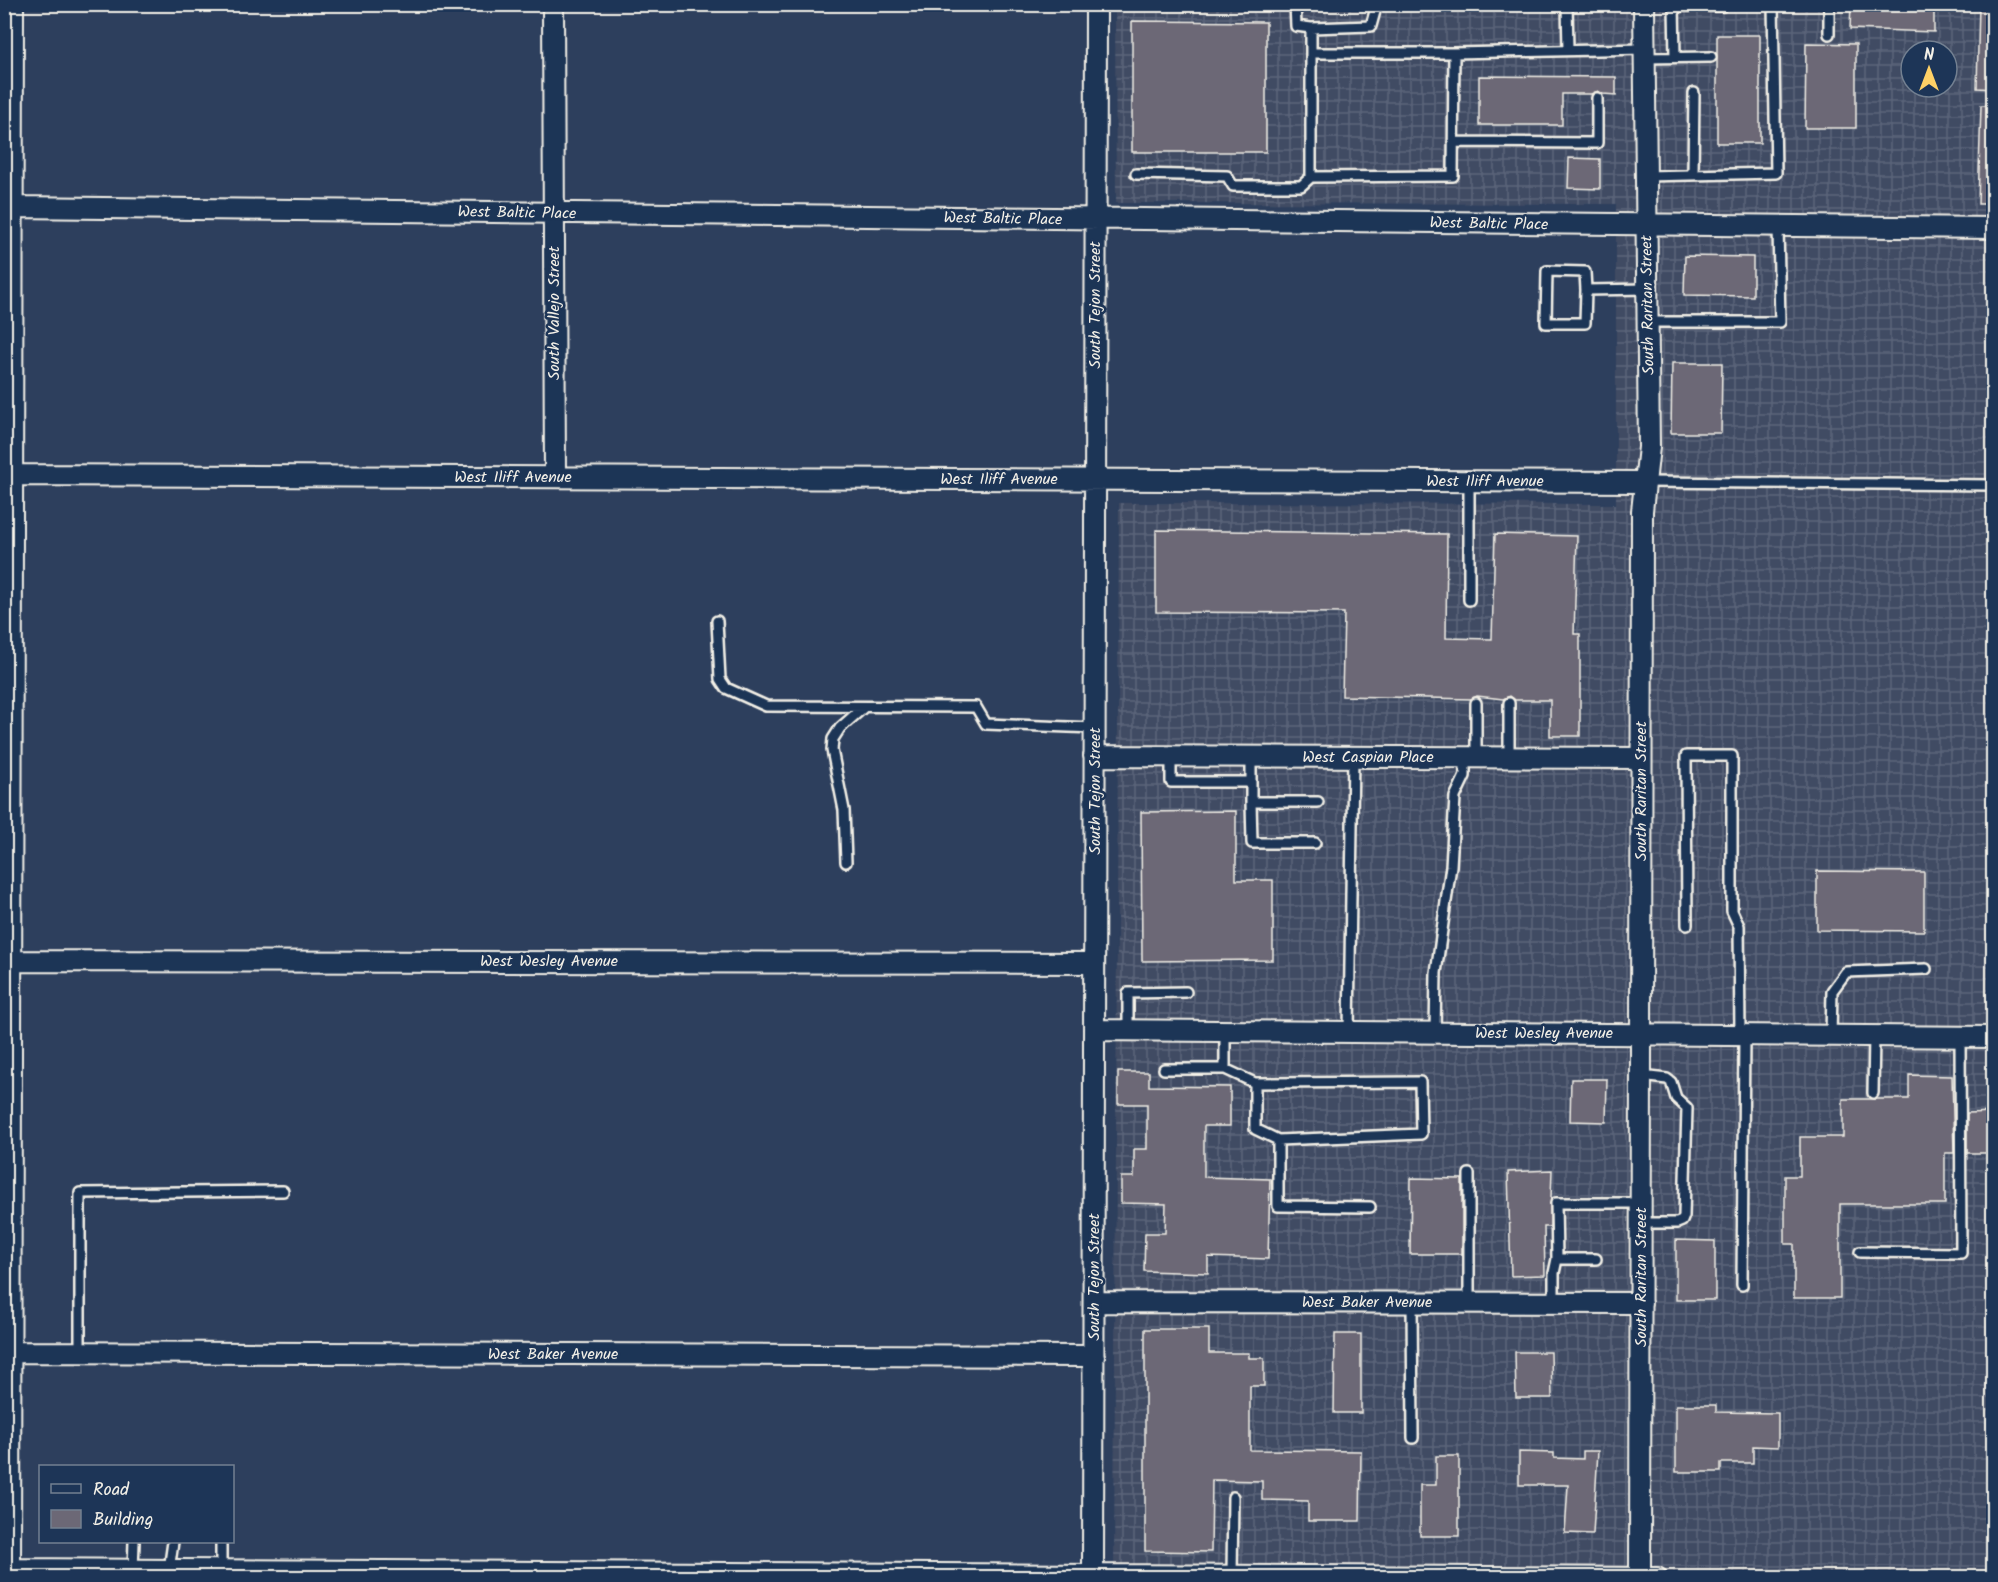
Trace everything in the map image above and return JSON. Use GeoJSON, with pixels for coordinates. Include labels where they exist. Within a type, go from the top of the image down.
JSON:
{"type":"FeatureCollection","features":[{"type":"Feature","properties":{"kind":"street"},"geometry":{"type":"LineString","coordinates":[[13,4],[8,961],[12,1352],[8,1444],[10,1573],[221,1570],[1093,1577],[1657,1578]]}},
{"type":"Feature","properties":{"kind":"street","name":"South Vallejo Street"},"geometry":{"type":"LineString","coordinates":[[553,4],[555,477]]}},
{"type":"Feature","properties":{"kind":"street","name":"South Tejon Street"},"geometry":{"type":"LineString","coordinates":[[1093,1577],[1096,4]]}},
{"type":"Feature","properties":{"kind":"street","name":"South Raritan Street"},"geometry":{"type":"LineString","coordinates":[[1640,1577],[1642,511],[1650,447],[1644,4]]}},
{"type":"Feature","properties":{"kind":"street","name":"West Baltic Place"},"geometry":{"type":"LineString","coordinates":[[13,207],[1994,228]]}},
{"type":"Feature","properties":{"kind":"street","name":"West Iliff Avenue"},"geometry":{"type":"LineString","coordinates":[[9,475],[1645,482]]}},
{"type":"Feature","properties":{"kind":"street","name":"West Caspian Place"},"geometry":{"type":"LineString","coordinates":[[1095,756],[1641,758]]}},
{"type":"Feature","properties":{"kind":"street","name":"West Wesley Avenue"},"geometry":{"type":"LineString","coordinates":[[8,961],[1094,963]]}},
{"type":"Feature","properties":{"kind":"street","name":"West Wesley Avenue"},"geometry":{"type":"LineString","coordinates":[[1094,1030],[1994,1037]]}},
{"type":"Feature","properties":{"kind":"street","name":"West Baker Avenue"},"geometry":{"type":"LineString","coordinates":[[1094,1302],[1641,1303]]}},
{"type":"Feature","properties":{"kind":"street","name":"West Baker Avenue"},"geometry":{"type":"LineString","coordinates":[[12,1352],[1094,1356]]}},
{"type":"Feature","properties":{"kind":"lane"},"geometry":{"type":"LineString","coordinates":[[1295,4],[1296,26],[1311,28],[1371,26],[1377,4]]}},
{"type":"Feature","properties":{"kind":"lane"},"geometry":{"type":"LineString","coordinates":[[1567,4],[1568,50]]}},
{"type":"Feature","properties":{"kind":"lane"},"geometry":{"type":"LineString","coordinates":[[1646,176],[1776,173],[1773,4]]}},
{"type":"Feature","properties":{"kind":"lane"},"geometry":{"type":"LineString","coordinates":[[1829,4],[1829,34]]}},
{"type":"Feature","properties":{"kind":"lane"},"geometry":{"type":"LineString","coordinates":[[1675,57],[1674,6],[1722,6]]}},
{"type":"Feature","properties":{"kind":"lane"},"geometry":{"type":"LineString","coordinates":[[1311,28],[1311,177]]}},
{"type":"Feature","properties":{"kind":"lane"},"geometry":{"type":"LineString","coordinates":[[1311,53],[1568,50],[1711,57]]}},
{"type":"Feature","properties":{"kind":"lane"},"geometry":{"type":"LineString","coordinates":[[1136,174],[1227,176],[1233,186],[1301,186],[1311,177],[1453,176],[1454,53]]}},
{"type":"Feature","properties":{"kind":"lane"},"geometry":{"type":"LineString","coordinates":[[1693,175],[1694,93]]}},
{"type":"Feature","properties":{"kind":"lane"},"geometry":{"type":"LineString","coordinates":[[1453,142],[1596,143],[1597,98]]}},
{"type":"Feature","properties":{"kind":"lane"},"geometry":{"type":"LineString","coordinates":[[1648,322],[1780,322],[1778,227]]}},
{"type":"Feature","properties":{"kind":"lane"},"geometry":{"type":"LineString","coordinates":[[1547,271],[1585,272],[1586,290],[1585,323],[1546,323],[1547,271]]}},
{"type":"Feature","properties":{"kind":"lane"},"geometry":{"type":"LineString","coordinates":[[1586,290],[1648,290]]}},
{"type":"Feature","properties":{"kind":"lane"},"geometry":{"type":"LineString","coordinates":[[1468,481],[1469,600]]}},
{"type":"Feature","properties":{"kind":"lane","name":"West Iliff Avenue"},"geometry":{"type":"LineString","coordinates":[[1645,482],[1994,485]]}},
{"type":"Feature","properties":{"kind":"lane"},"geometry":{"type":"LineString","coordinates":[[717,621],[720,679],[726,688],[766,705],[976,707],[986,724],[1095,728]]}},
{"type":"Feature","properties":{"kind":"lane"},"geometry":{"type":"LineString","coordinates":[[1435,1033],[1436,973],[1451,866],[1455,797],[1471,758],[1476,703]]}},
{"type":"Feature","properties":{"kind":"lane"},"geometry":{"type":"LineString","coordinates":[[1509,703],[1509,758]]}},
{"type":"Feature","properties":{"kind":"lane"},"geometry":{"type":"LineString","coordinates":[[846,862],[844,810],[832,750],[833,740],[840,728],[864,707]]}},
{"type":"Feature","properties":{"kind":"lane"},"geometry":{"type":"LineString","coordinates":[[1171,756],[1171,782],[1251,782]]}},
{"type":"Feature","properties":{"kind":"lane"},"geometry":{"type":"LineString","coordinates":[[1687,925],[1686,756],[1732,756],[1732,910],[1739,926],[1742,1035],[1742,1285]]}},
{"type":"Feature","properties":{"kind":"lane"},"geometry":{"type":"LineString","coordinates":[[1251,757],[1252,843],[1315,843]]}},
{"type":"Feature","properties":{"kind":"lane"},"geometry":{"type":"LineString","coordinates":[[1349,1032],[1353,757]]}},
{"type":"Feature","properties":{"kind":"lane"},"geometry":{"type":"LineString","coordinates":[[1251,802],[1318,802]]}},
{"type":"Feature","properties":{"kind":"lane"},"geometry":{"type":"LineString","coordinates":[[1831,1036],[1832,991],[1846,972],[1926,969]]}},
{"type":"Feature","properties":{"kind":"lane"},"geometry":{"type":"LineString","coordinates":[[1128,1030],[1128,993],[1186,992]]}},
{"type":"Feature","properties":{"kind":"lane"},"geometry":{"type":"LineString","coordinates":[[1225,1031],[1225,1069]]}},
{"type":"Feature","properties":{"kind":"lane"},"geometry":{"type":"LineString","coordinates":[[1873,1093],[1874,1036]]}},
{"type":"Feature","properties":{"kind":"lane"},"geometry":{"type":"LineString","coordinates":[[1860,1252],[1961,1253],[1960,1037]]}},
{"type":"Feature","properties":{"kind":"lane"},"geometry":{"type":"LineString","coordinates":[[1164,1069],[1225,1069],[1256,1083],[1420,1083],[1421,1134],[1278,1140],[1255,1129],[1256,1083]]}},
{"type":"Feature","properties":{"kind":"lane"},"geometry":{"type":"LineString","coordinates":[[1641,1076],[1667,1079],[1671,1082],[1676,1098],[1687,1108],[1684,1216],[1677,1224],[1641,1223]]}},
{"type":"Feature","properties":{"kind":"lane"},"geometry":{"type":"LineString","coordinates":[[1278,1140],[1278,1206],[1370,1207]]}},
{"type":"Feature","properties":{"kind":"lane"},"geometry":{"type":"LineString","coordinates":[[1469,1174],[1469,1303]]}},
{"type":"Feature","properties":{"kind":"lane"},"geometry":{"type":"LineString","coordinates":[[80,1352],[80,1193],[283,1191]]}},
{"type":"Feature","properties":{"kind":"lane"},"geometry":{"type":"LineString","coordinates":[[1554,1303],[1554,1273],[1557,1259],[1556,1203],[1641,1203]]}},
{"type":"Feature","properties":{"kind":"lane"},"geometry":{"type":"LineString","coordinates":[[1557,1259],[1596,1259]]}},
{"type":"Feature","properties":{"kind":"lane"},"geometry":{"type":"LineString","coordinates":[[1412,1303],[1413,1438]]}},
{"type":"Feature","properties":{"kind":"lane"},"geometry":{"type":"LineString","coordinates":[[1232,1576],[1233,1497]]}},
{"type":"Feature","properties":{"kind":"lane"},"geometry":{"type":"LineString","coordinates":[[133,1570],[134,1543]]}},
{"type":"Feature","properties":{"kind":"lane"},"geometry":{"type":"LineString","coordinates":[[169,1570],[173,1543]]}},
{"type":"Feature","properties":{"kind":"lane"},"geometry":{"type":"LineString","coordinates":[[221,1543],[221,1570]]}},
{"type":"Feature","properties":{"kind":"shaded area"},"geometry":{"type":"Polygon","coordinates":[[[1115,5],[1993,5],[1993,1577],[1114,1578],[1119,503],[1616,504],[1616,204],[1116,203],[1115,5]]]}},
{"type":"Feature","properties":{"kind":"building"},"geometry":{"type":"Polygon","coordinates":[[[1851,4],[1934,4],[1934,32],[1850,29],[1851,4]]]}},
{"type":"Feature","properties":{"kind":"building"},"geometry":{"type":"Polygon","coordinates":[[[1979,4],[1994,4],[1994,89],[1977,88],[1979,4]]]}},
{"type":"Feature","properties":{"kind":"building"},"geometry":{"type":"Polygon","coordinates":[[[1132,21],[1266,22],[1266,152],[1132,152],[1132,21]]]}},
{"type":"Feature","properties":{"kind":"building"},"geometry":{"type":"Polygon","coordinates":[[[1717,35],[1760,35],[1760,143],[1717,143],[1717,35]]]}},
{"type":"Feature","properties":{"kind":"building"},"geometry":{"type":"Polygon","coordinates":[[[1806,43],[1856,44],[1856,128],[1805,128],[1806,43]]]}},
{"type":"Feature","properties":{"kind":"building"},"geometry":{"type":"Polygon","coordinates":[[[1479,76],[1616,77],[1616,95],[1603,94],[1598,91],[1591,94],[1562,94],[1562,125],[1479,125],[1479,76]]]}},
{"type":"Feature","properties":{"kind":"building"},"geometry":{"type":"Polygon","coordinates":[[[1981,105],[1994,105],[1994,204],[1978,204],[1981,105]]]}},
{"type":"Feature","properties":{"kind":"building"},"geometry":{"type":"Polygon","coordinates":[[[1569,158],[1600,159],[1600,189],[1568,188],[1569,158]]]}},
{"type":"Feature","properties":{"kind":"building"},"geometry":{"type":"Polygon","coordinates":[[[1685,256],[1753,257],[1753,296],[1684,295],[1685,256]]]}},
{"type":"Feature","properties":{"kind":"building"},"geometry":{"type":"Polygon","coordinates":[[[1672,363],[1722,363],[1721,433],[1671,433],[1672,363]]]}},
{"type":"Feature","properties":{"kind":"building"},"geometry":{"type":"Polygon","coordinates":[[[1156,530],[1447,534],[1446,638],[1492,639],[1495,534],[1577,536],[1574,634],[1580,634],[1580,736],[1550,736],[1550,700],[1515,700],[1510,696],[1503,699],[1477,696],[1471,699],[1342,696],[1344,613],[1156,612],[1156,530]]]}},
{"type":"Feature","properties":{"kind":"building"},"geometry":{"type":"Polygon","coordinates":[[[1236,811],[1236,880],[1273,880],[1273,960],[1142,961],[1141,812],[1236,811]]]}},
{"type":"Feature","properties":{"kind":"building"},"geometry":{"type":"Polygon","coordinates":[[[1817,871],[1924,872],[1924,931],[1817,930],[1817,871]]]}},
{"type":"Feature","properties":{"kind":"building"},"geometry":{"type":"Polygon","coordinates":[[[1118,1072],[1149,1072],[1149,1086],[1230,1087],[1230,1126],[1204,1126],[1204,1177],[1270,1179],[1268,1259],[1208,1257],[1208,1273],[1144,1271],[1145,1233],[1165,1233],[1166,1204],[1121,1203],[1121,1177],[1134,1177],[1134,1149],[1147,1149],[1147,1104],[1118,1104],[1118,1072]]]}},
{"type":"Feature","properties":{"kind":"building"},"geometry":{"type":"Polygon","coordinates":[[[1909,1075],[1952,1076],[1954,1153],[1945,1153],[1945,1204],[1840,1204],[1840,1298],[1794,1298],[1794,1244],[1785,1244],[1785,1176],[1800,1176],[1800,1137],[1843,1137],[1843,1099],[1909,1099],[1909,1075]]]}},
{"type":"Feature","properties":{"kind":"building"},"geometry":{"type":"Polygon","coordinates":[[[1571,1079],[1607,1079],[1606,1122],[1570,1121],[1571,1079]]]}},
{"type":"Feature","properties":{"kind":"building"},"geometry":{"type":"Polygon","coordinates":[[[1993,1112],[1993,1153],[1967,1153],[1967,1113],[1993,1112]]]}},
{"type":"Feature","properties":{"kind":"building"},"geometry":{"type":"Polygon","coordinates":[[[1552,1170],[1550,1227],[1544,1227],[1545,1275],[1511,1276],[1508,1172],[1552,1170]]]}},
{"type":"Feature","properties":{"kind":"building"},"geometry":{"type":"Polygon","coordinates":[[[1411,1178],[1462,1179],[1462,1254],[1410,1254],[1411,1178]]]}},
{"type":"Feature","properties":{"kind":"building"},"geometry":{"type":"Polygon","coordinates":[[[1676,1240],[1715,1241],[1715,1300],[1676,1300],[1676,1240]]]}},
{"type":"Feature","properties":{"kind":"building"},"geometry":{"type":"Polygon","coordinates":[[[1145,1329],[1209,1329],[1209,1353],[1249,1353],[1249,1358],[1264,1358],[1264,1386],[1250,1386],[1250,1450],[1361,1451],[1360,1521],[1308,1521],[1308,1501],[1262,1500],[1262,1481],[1212,1480],[1211,1552],[1145,1551],[1145,1329]]]}},
{"type":"Feature","properties":{"kind":"building"},"geometry":{"type":"Polygon","coordinates":[[[1335,1334],[1361,1334],[1361,1413],[1334,1413],[1335,1334]]]}},
{"type":"Feature","properties":{"kind":"building"},"geometry":{"type":"Polygon","coordinates":[[[1515,1352],[1551,1352],[1552,1398],[1516,1398],[1515,1352]]]}},
{"type":"Feature","properties":{"kind":"building"},"geometry":{"type":"Polygon","coordinates":[[[1676,1405],[1716,1405],[1716,1412],[1778,1413],[1778,1447],[1753,1446],[1753,1463],[1721,1463],[1721,1472],[1676,1472],[1676,1405]]]}},
{"type":"Feature","properties":{"kind":"building"},"geometry":{"type":"Polygon","coordinates":[[[1583,1451],[1598,1451],[1593,1534],[1565,1533],[1568,1485],[1519,1485],[1519,1452],[1554,1453],[1554,1458],[1583,1459],[1583,1451]]]}},
{"type":"Feature","properties":{"kind":"building"},"geometry":{"type":"Polygon","coordinates":[[[1436,1456],[1459,1456],[1459,1536],[1420,1536],[1420,1485],[1436,1485],[1436,1456]]]}}]}
